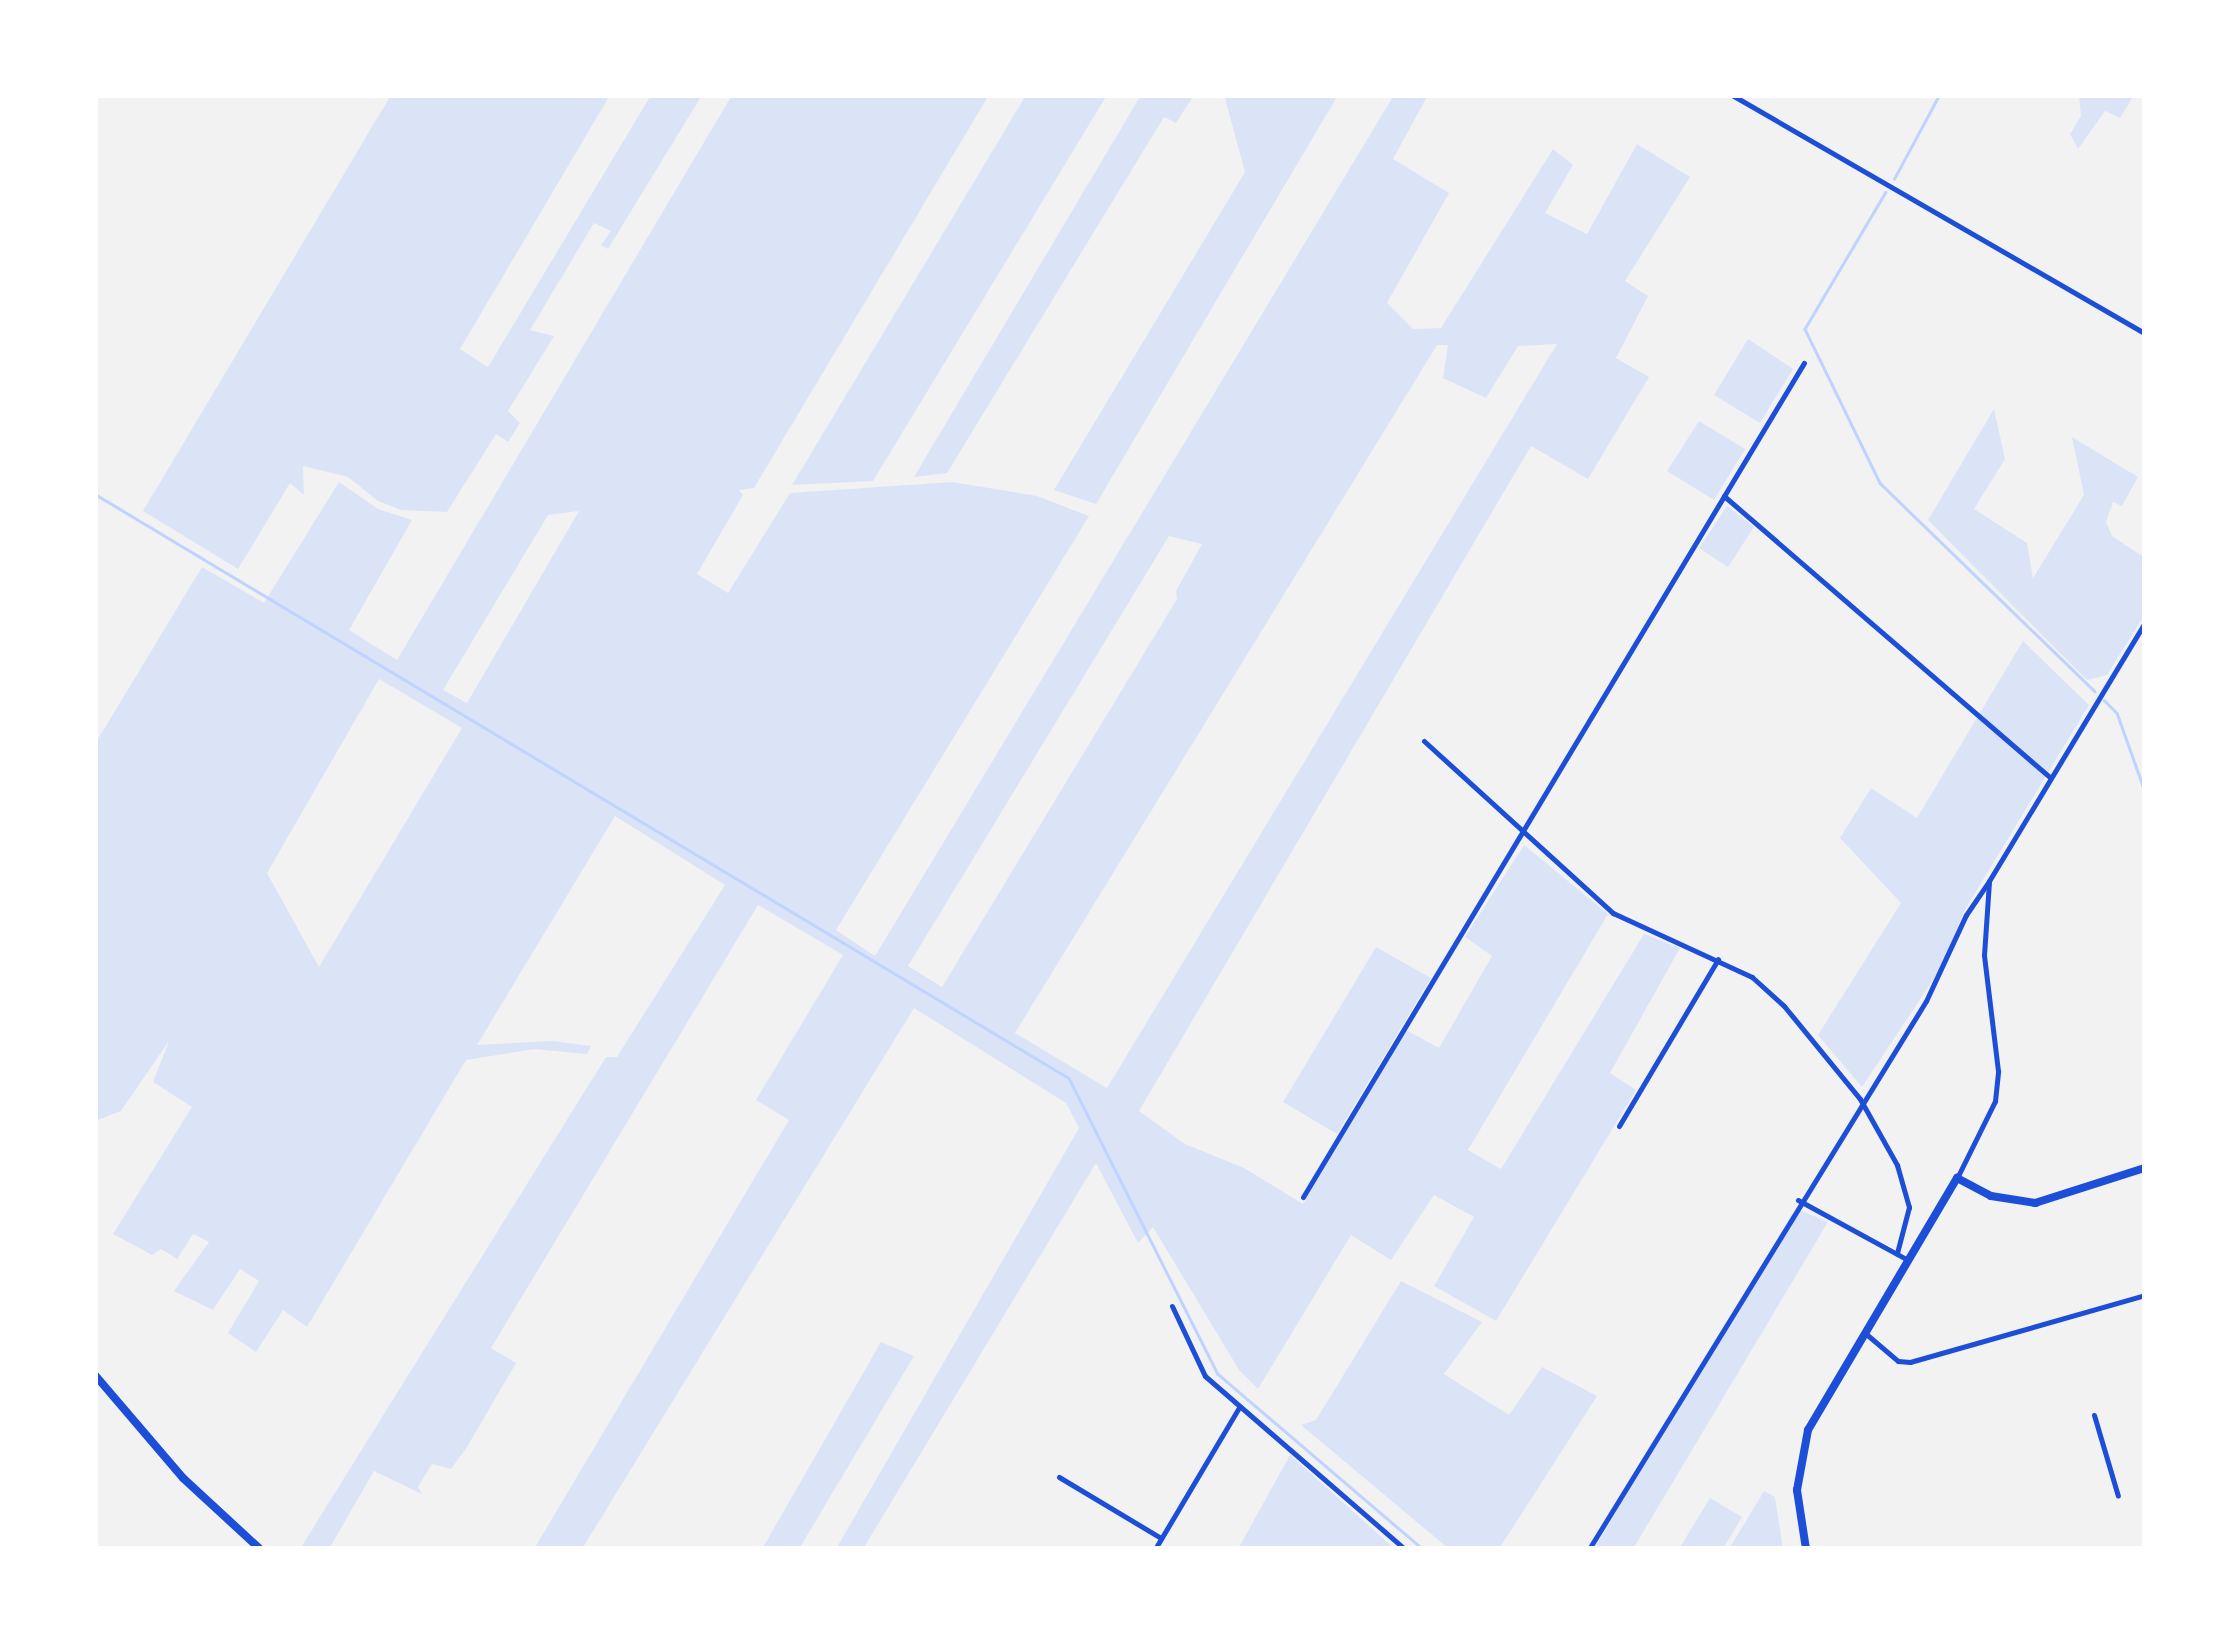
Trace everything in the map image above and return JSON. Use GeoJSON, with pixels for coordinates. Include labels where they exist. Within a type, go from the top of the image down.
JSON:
{"type":"FeatureCollection","features":[{"type":"Feature","properties":{"kind":"street"},"geometry":{"type":"LineString","coordinates":[[1732,95],[2145,333]]}},
{"type":"Feature","properties":{"kind":"street"},"geometry":{"type":"LineString","coordinates":[[1303,1197],[1804,363]]}},
{"type":"Feature","properties":{"kind":"street"},"geometry":{"type":"LineString","coordinates":[[1724,496],[2050,778]]}},
{"type":"Feature","properties":{"kind":"street"},"geometry":{"type":"LineString","coordinates":[[1590,1549],[1798,1200],[1926,1000],[1990,881],[2145,622]]}},
{"type":"Feature","properties":{"kind":"street"},"geometry":{"type":"LineString","coordinates":[[1424,741],[1521,835],[1613,913],[1752,977],[1784,1006],[1860,1099],[1907,1188],[1897,1253]]}},
{"type":"Feature","properties":{"kind":"street"},"geometry":{"type":"LineString","coordinates":[[1806,1549],[1797,1490],[1802,1450],[1864,1333],[1957,1178],[1996,1101],[1984,955],[1990,881]]}},
{"type":"Feature","properties":{"kind":"street"},"geometry":{"type":"LineString","coordinates":[[1619,1126],[1718,960]]}},
{"type":"Feature","properties":{"kind":"street"},"geometry":{"type":"LineString","coordinates":[[1957,1178],[1991,1196],[2035,1203],[2145,1168]]}},
{"type":"Feature","properties":{"kind":"street"},"geometry":{"type":"LineString","coordinates":[[1798,1200],[1908,1260]]}},
{"type":"Feature","properties":{"kind":"street"},"geometry":{"type":"LineString","coordinates":[[1864,1333],[1898,1361],[1910,1362],[2145,1295]]}},
{"type":"Feature","properties":{"kind":"street"},"geometry":{"type":"LineString","coordinates":[[1172,1306],[1206,1376],[1238,1409],[1405,1549]]}},
{"type":"Feature","properties":{"kind":"street"},"geometry":{"type":"LineString","coordinates":[[95,1375],[183,1478],[260,1549]]}},
{"type":"Feature","properties":{"kind":"street"},"geometry":{"type":"LineString","coordinates":[[1155,1549],[1238,1409]]}},
{"type":"Feature","properties":{"kind":"street"},"geometry":{"type":"LineString","coordinates":[[2094,1414],[2118,1496]]}},
{"type":"Feature","properties":{"kind":"street"},"geometry":{"type":"LineString","coordinates":[[1059,1477],[1161,1538]]}},
{"type":"Feature","properties":{"kind":"shaded area"},"geometry":{"type":"Polygon","coordinates":[[[391,95],[610,95],[460,349],[488,367],[651,95],[702,95],[608,249],[601,245],[611,231],[594,223],[530,330],[554,336],[508,411],[520,423],[508,442],[496,434],[447,512],[401,510],[378,501],[348,477],[303,466],[304,495],[290,483],[238,569],[143,511],[391,95]]]}},
{"type":"Feature","properties":{"kind":"shaded area"},"geometry":{"type":"Polygon","coordinates":[[[732,95],[989,95],[754,488],[739,490],[743,495],[697,574],[728,593],[790,493],[952,482],[1037,496],[1089,516],[836,930],[875,956],[1394,95],[1428,95],[1393,159],[1449,193],[1387,303],[1413,329],[1441,328],[1553,149],[1573,165],[1545,213],[1587,234],[1637,144],[1690,177],[1625,281],[1648,296],[1616,358],[1649,377],[1588,479],[1531,446],[1139,1111],[1185,1144],[1244,1168],[1303,1204],[1406,1030],[1439,1048],[1492,956],[1465,937],[1524,845],[1608,914],[1468,1150],[1501,1169],[1644,934],[1680,948],[1610,1073],[1636,1090],[1496,1321],[1434,1286],[1474,1217],[1434,1195],[1391,1260],[1351,1235],[1258,1389],[1239,1370],[1153,1227],[1138,1243],[1096,1163],[863,1549],[836,1549],[1079,1128],[1066,1103],[914,1008],[582,1549],[534,1549],[789,1120],[756,1100],[843,955],[758,905],[491,1348],[516,1363],[467,1447],[451,1469],[432,1464],[418,1487],[422,1494],[374,1471],[329,1549],[300,1549],[606,1057],[617,1057],[725,885],[615,816],[477,1045],[552,1041],[591,1046],[587,1054],[534,1049],[466,1060],[307,1327],[283,1310],[256,1352],[228,1333],[259,1281],[240,1269],[213,1310],[174,1291],[209,1242],[193,1234],[177,1259],[161,1249],[152,1255],[113,1234],[192,1107],[153,1082],[169,1041],[121,1111],[95,1121],[95,744],[202,567],[264,603],[339,482],[378,509],[412,520],[349,630],[397,660],[732,95]],[[1557,344],[1518,346],[1486,398],[1443,378],[1448,345],[1437,345],[1015,1033],[1107,1088],[1557,344]],[[579,511],[548,515],[443,690],[467,703],[579,511]],[[1169,536],[908,966],[942,987],[1177,599],[1176,591],[1202,544],[1169,536]],[[379,679],[267,873],[319,967],[462,728],[379,679]]]}},
{"type":"Feature","properties":{"kind":"shaded area"},"geometry":{"type":"Polygon","coordinates":[[[1026,95],[1107,95],[873,481],[792,485],[1026,95]]]}},
{"type":"Feature","properties":{"kind":"shaded area"},"geometry":{"type":"Polygon","coordinates":[[[1141,95],[1194,95],[1176,123],[1164,117],[947,473],[914,477],[1141,95]]]}},
{"type":"Feature","properties":{"kind":"shaded area"},"geometry":{"type":"Polygon","coordinates":[[[1224,95],[1338,95],[1096,504],[1054,490],[1245,172],[1224,95]]]}},
{"type":"Feature","properties":{"kind":"shaded area"},"geometry":{"type":"Polygon","coordinates":[[[2079,95],[2134,95],[2120,118],[2105,111],[2078,149],[2070,134],[2081,116],[2079,95]]]}},
{"type":"Feature","properties":{"kind":"shaded area"},"geometry":{"type":"Polygon","coordinates":[[[1748,339],[1793,369],[1760,423],[1714,395],[1748,339]]]}},
{"type":"Feature","properties":{"kind":"shaded area"},"geometry":{"type":"Polygon","coordinates":[[[1994,409],[2005,459],[1974,509],[2027,543],[2033,578],[2084,495],[2072,437],[2138,477],[2122,506],[2113,502],[2106,522],[2112,536],[2145,558],[2145,614],[2107,675],[2087,680],[1928,520],[1994,409]]]}},
{"type":"Feature","properties":{"kind":"shaded area"},"geometry":{"type":"Polygon","coordinates":[[[1699,421],[1745,449],[1714,500],[1667,471],[1699,421]]]}},
{"type":"Feature","properties":{"kind":"shaded area"},"geometry":{"type":"Polygon","coordinates":[[[1727,506],[1754,527],[1728,567],[1699,548],[1727,506]]]}},
{"type":"Feature","properties":{"kind":"shaded area"},"geometry":{"type":"Polygon","coordinates":[[[2023,641],[2089,705],[1964,911],[1942,966],[1862,1087],[1818,1035],[1901,903],[1840,838],[1871,788],[1917,818],[2023,641]]]}},
{"type":"Feature","properties":{"kind":"shaded area"},"geometry":{"type":"Polygon","coordinates":[[[1376,947],[1431,978],[1337,1134],[1283,1102],[1376,947]]]}},
{"type":"Feature","properties":{"kind":"shaded area"},"geometry":{"type":"Polygon","coordinates":[[[1802,1211],[1828,1222],[1633,1549],[1594,1549],[1792,1214],[1802,1211]]]}},
{"type":"Feature","properties":{"kind":"shaded area"},"geometry":{"type":"Polygon","coordinates":[[[1401,1281],[1482,1322],[1444,1374],[1509,1415],[1542,1367],[1597,1396],[1499,1549],[1449,1549],[1301,1425],[1316,1420],[1401,1281]]]}},
{"type":"Feature","properties":{"kind":"shaded area"},"geometry":{"type":"Polygon","coordinates":[[[881,1342],[914,1356],[799,1549],[762,1549],[881,1342]]]}},
{"type":"Feature","properties":{"kind":"shaded area"},"geometry":{"type":"Polygon","coordinates":[[[1290,1455],[1395,1549],[1238,1549],[1290,1455]]]}},
{"type":"Feature","properties":{"kind":"shaded area"},"geometry":{"type":"Polygon","coordinates":[[[1764,1491],[1775,1497],[1783,1549],[1729,1549],[1764,1491]]]}},
{"type":"Feature","properties":{"kind":"shaded area"},"geometry":{"type":"Polygon","coordinates":[[[1710,1498],[1742,1517],[1723,1549],[1679,1549],[1710,1498]]]}},
{"type":"Feature","properties":{"kind":"waterway"},"geometry":{"type":"LineString","coordinates":[[1894,179],[1939,95]]}},
{"type":"Feature","properties":{"kind":"waterway"},"geometry":{"type":"LineString","coordinates":[[1886,192],[1805,329],[1880,483],[2095,691]]}},
{"type":"Feature","properties":{"kind":"waterway"},"geometry":{"type":"LineString","coordinates":[[95,494],[1069,1078],[1218,1374],[1423,1549]]}},
{"type":"Feature","properties":{"kind":"waterway"},"geometry":{"type":"LineString","coordinates":[[2104,700],[2117,713],[2145,791]]}}]}
